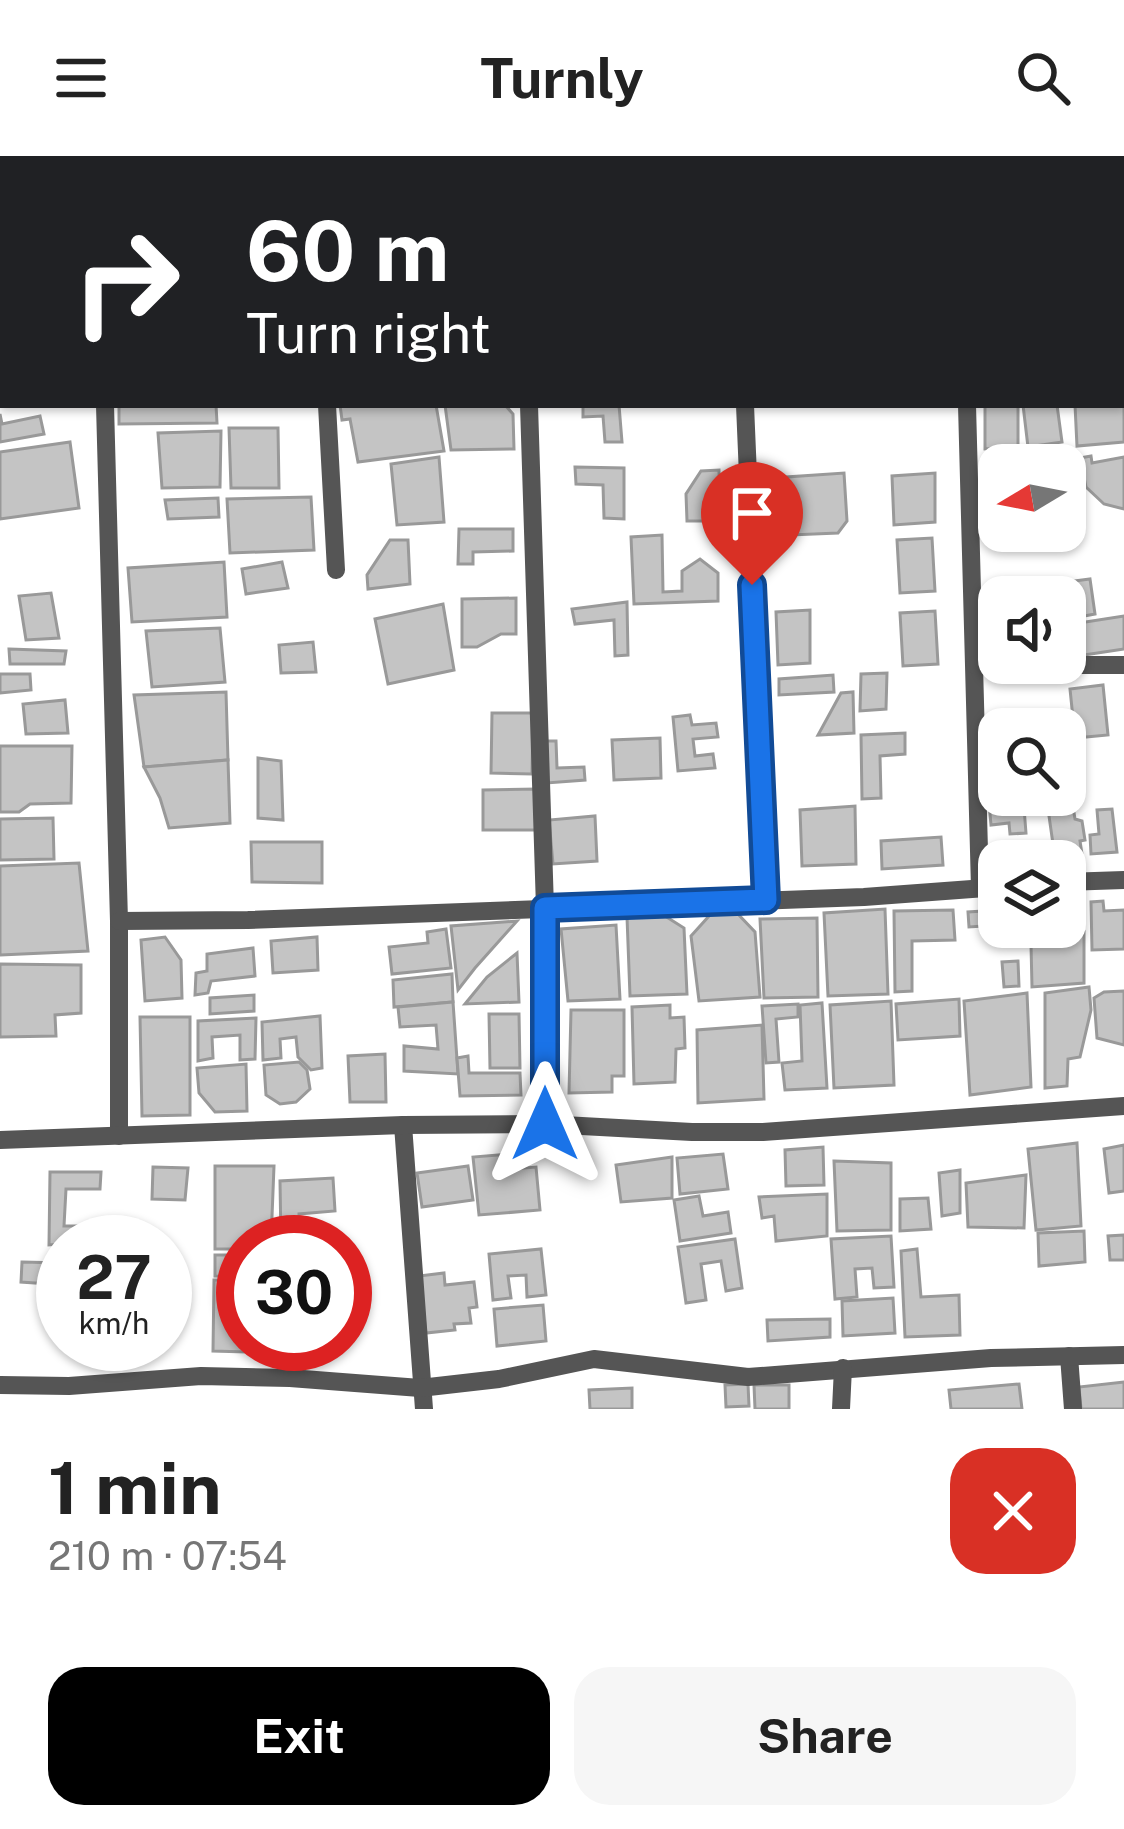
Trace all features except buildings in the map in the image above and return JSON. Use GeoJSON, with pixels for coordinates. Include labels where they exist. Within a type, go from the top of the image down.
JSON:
{"type":"FeatureCollection","features":[{"type":"Feature","properties":{"kind":"street"},"geometry":{"type":"LineString","coordinates":[[105,408],[119,921],[119,1136]]}},
{"type":"Feature","properties":{"kind":"street"},"geometry":{"type":"LineString","coordinates":[[327,408],[336,570]]}},
{"type":"Feature","properties":{"kind":"street"},"geometry":{"type":"LineString","coordinates":[[530,408],[545,908],[545,1124]]}},
{"type":"Feature","properties":{"kind":"street"},"geometry":{"type":"LineString","coordinates":[[745,408],[766,900]]}},
{"type":"Feature","properties":{"kind":"street"},"geometry":{"type":"LineString","coordinates":[[967,408],[975,665],[987,840]]}},
{"type":"Feature","properties":{"kind":"street"},"geometry":{"type":"LineString","coordinates":[[975,665],[1124,665]]}},
{"type":"Feature","properties":{"kind":"street"},"geometry":{"type":"LineString","coordinates":[[1086,881],[1124,880]]}},
{"type":"Feature","properties":{"kind":"street"},"geometry":{"type":"LineString","coordinates":[[119,921],[864,897],[978,889]]}},
{"type":"Feature","properties":{"kind":"street"},"geometry":{"type":"LineString","coordinates":[[0,1140],[545,1124],[763,1132],[1124,1106]]}},
{"type":"Feature","properties":{"kind":"street"},"geometry":{"type":"LineString","coordinates":[[404,1126],[424,1409]]}},
{"type":"Feature","properties":{"kind":"street"},"geometry":{"type":"LineString","coordinates":[[0,1385],[69,1386],[201,1376],[420,1388],[499,1379],[594,1359],[748,1376],[1124,1355]]}},
{"type":"Feature","properties":{"kind":"street"},"geometry":{"type":"LineString","coordinates":[[1070,1356],[1073,1409]]}},
{"type":"Feature","properties":{"kind":"street"},"geometry":{"type":"LineString","coordinates":[[842,1409],[843,1368]]}},
{"type":"Feature","properties":{"kind":"route"},"geometry":{"type":"LineString","coordinates":[[545,1124],[545,908],[766,900],[752,585]]}}]}
